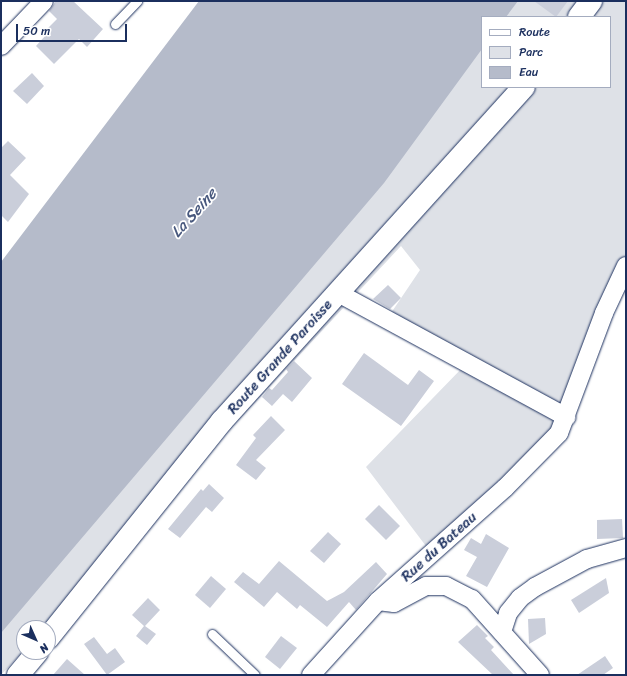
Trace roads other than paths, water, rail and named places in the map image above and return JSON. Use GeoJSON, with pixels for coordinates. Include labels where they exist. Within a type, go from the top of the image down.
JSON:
{"type":"FeatureCollection","features":[{"type":"Feature","properties":{"kind":"main road"},"geometry":{"type":"LineString","coordinates":[[580,16],[591,1]]}},
{"type":"Feature","properties":{"kind":"main road","name":"Route Grande Paroisse"},"geometry":{"type":"LineString","coordinates":[[56,628],[222,421],[523,88]]}},
{"type":"Feature","properties":{"kind":"main road"},"geometry":{"type":"LineString","coordinates":[[18,675],[30,660]]}},
{"type":"Feature","properties":{"kind":"street"},"geometry":{"type":"LineString","coordinates":[[1,46],[44,1]]}},
{"type":"Feature","properties":{"kind":"street","name":"Rue du Bateau"},"geometry":{"type":"LineString","coordinates":[[311,675],[378,601],[505,488],[558,433],[566,418],[576,383],[623,277]]}},
{"type":"Feature","properties":{"kind":"street"},"geometry":{"type":"LineString","coordinates":[[338,293],[566,418]]}},
{"type":"Feature","properties":{"kind":"street"},"geometry":{"type":"LineString","coordinates":[[502,632],[508,613],[520,598],[535,587],[587,559],[626,548]]}},
{"type":"Feature","properties":{"kind":"street"},"geometry":{"type":"LineString","coordinates":[[378,601],[394,604],[426,586],[446,586],[472,599],[540,675]]}},
{"type":"Feature","properties":{"kind":"lane"},"geometry":{"type":"LineString","coordinates":[[115,24],[137,1]]}},
{"type":"Feature","properties":{"kind":"lane"},"geometry":{"type":"LineString","coordinates":[[212,634],[255,675]]}},
{"type":"Feature","properties":{"kind":"water","name":"La Seine"},"geometry":{"type":"Polygon","coordinates":[[[199,1],[518,1],[507,16],[481,16],[481,50],[384,183],[1,633],[1,262],[199,1]]]}}]}
